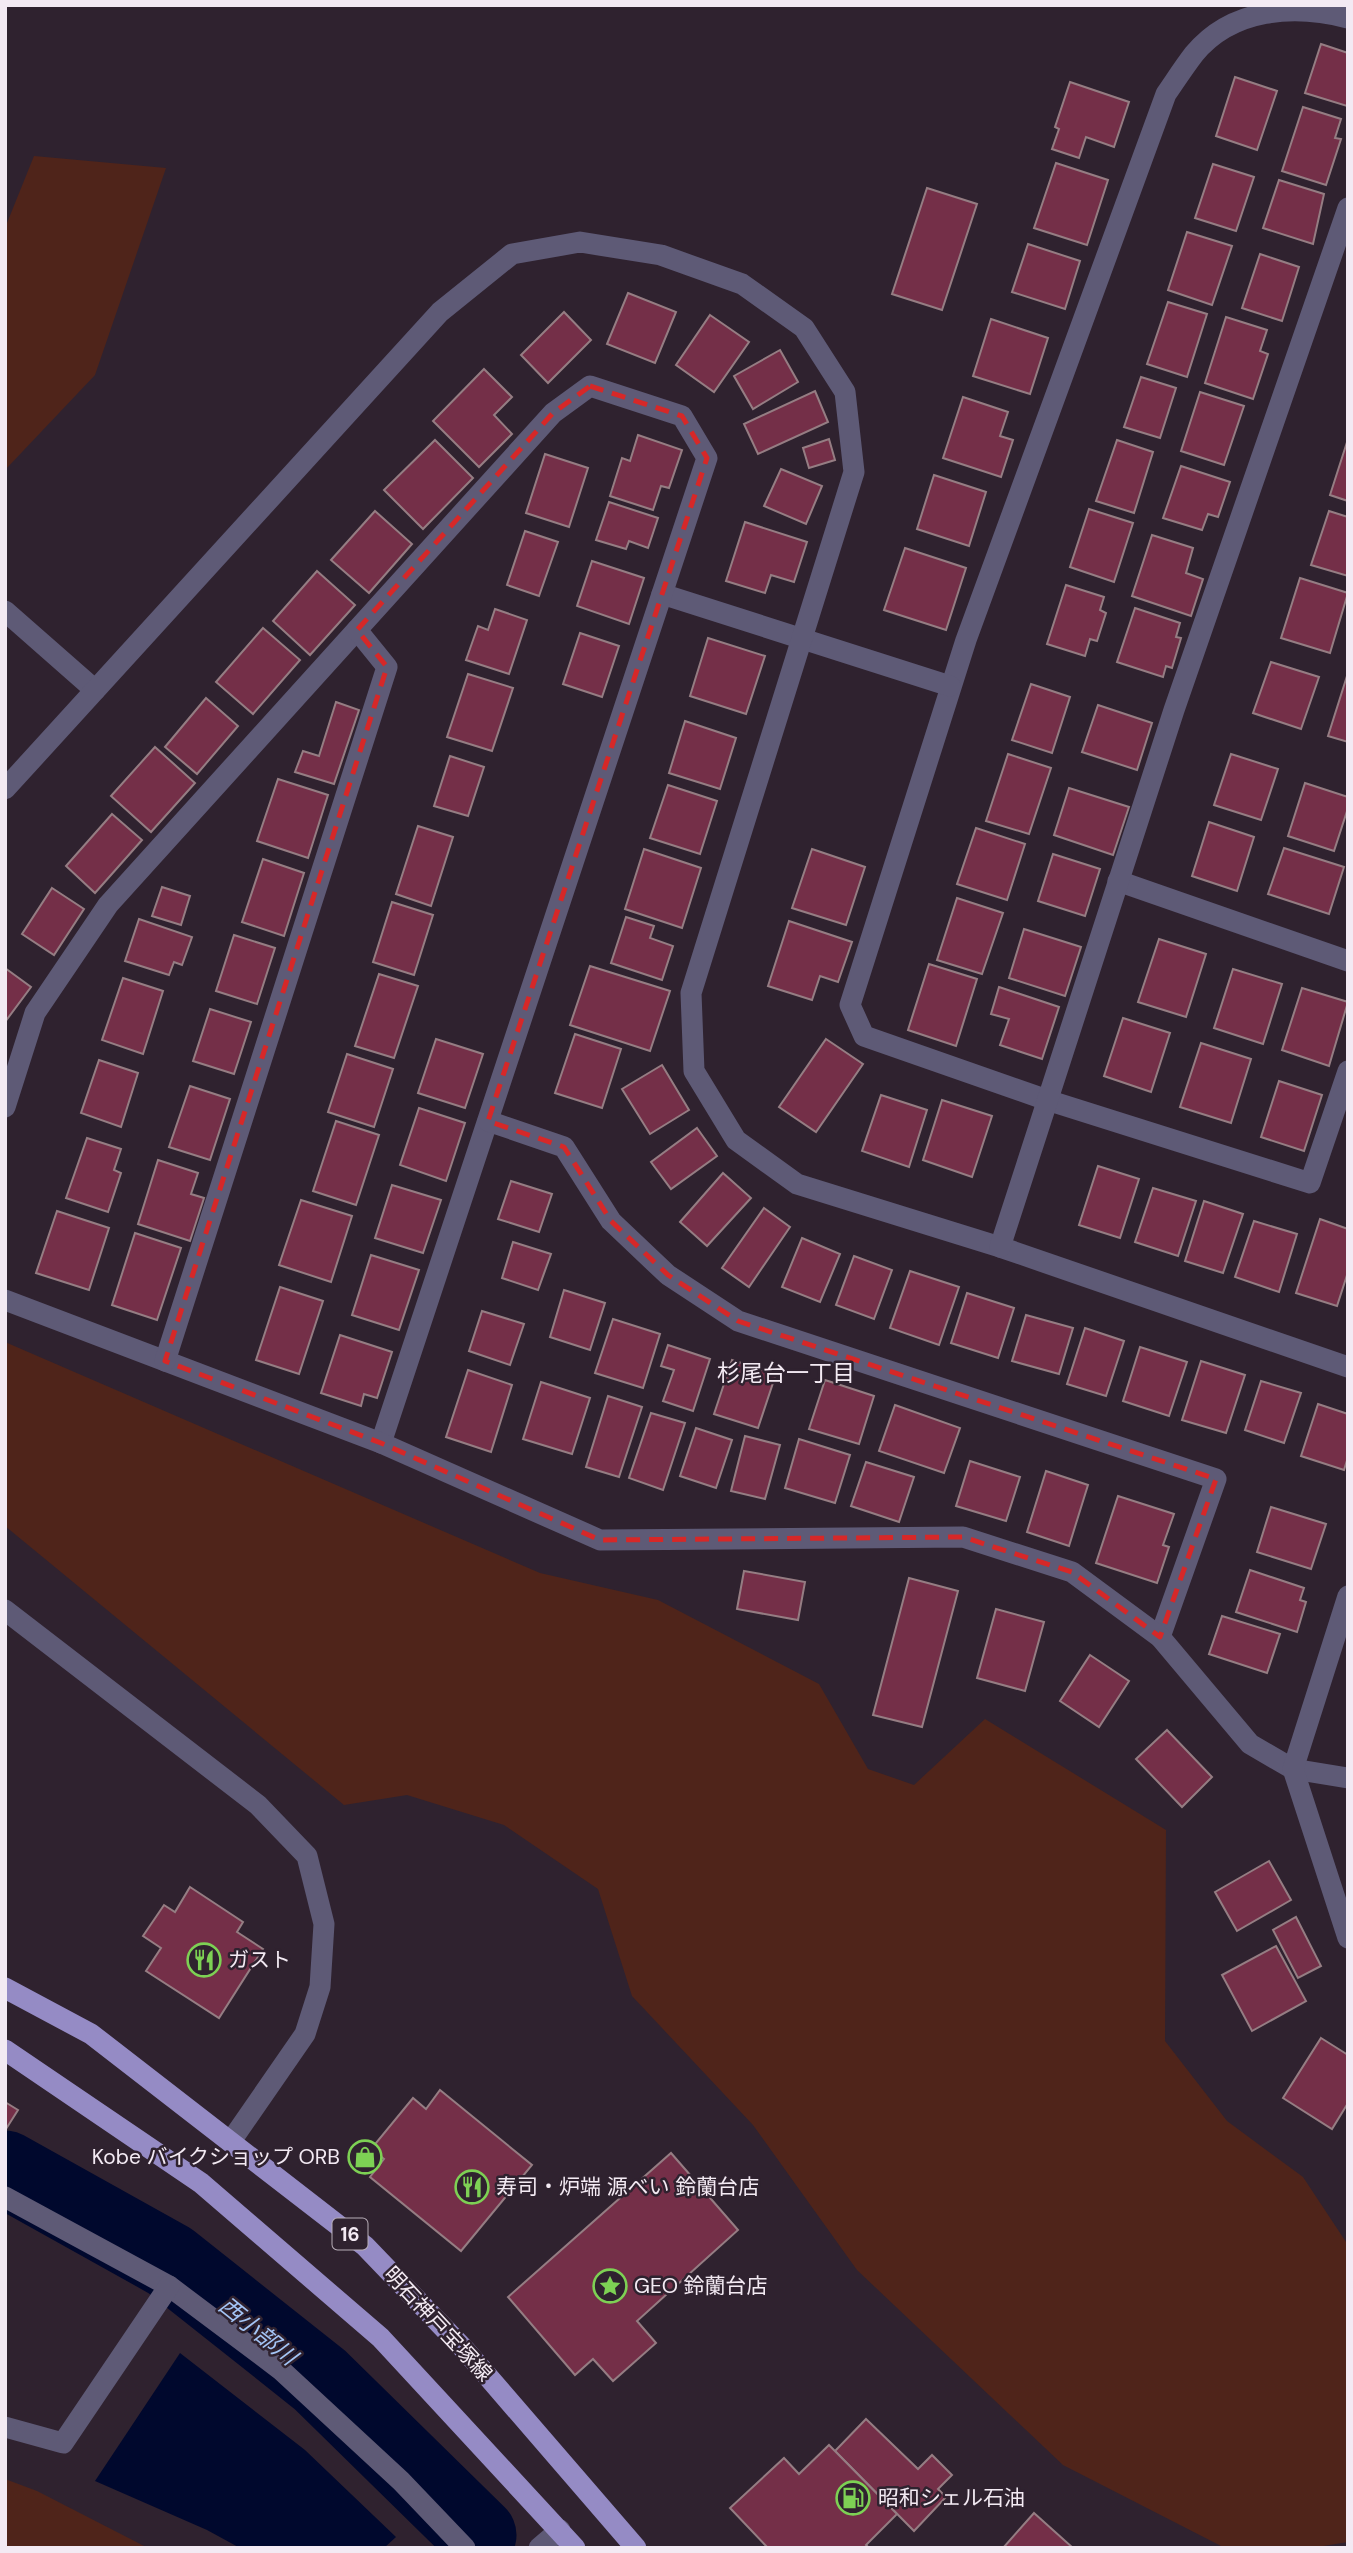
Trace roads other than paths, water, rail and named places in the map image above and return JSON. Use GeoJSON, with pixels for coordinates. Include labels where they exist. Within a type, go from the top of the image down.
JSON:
{"type":"FeatureCollection","features":[{"type":"Feature","properties":{"kind":"main road","name":"明石神戸宝塚線"},"geometry":{"type":"LineString","coordinates":[[5,1988],[91,2034],[374,2255],[466,2350],[636,2548]]}},
{"type":"Feature","properties":{"kind":"main road"},"geometry":{"type":"LineString","coordinates":[[5,2050],[201,2183],[381,2338],[575,2548]]}},
{"type":"Feature","properties":{"kind":"street"},"geometry":{"type":"LineString","coordinates":[[1348,18],[1316,10],[1266,11],[1231,26],[1196,52],[1166,94],[950,686],[850,1006],[864,1036],[1047,1100],[1310,1183],[1348,1071]]}},
{"type":"Feature","properties":{"kind":"street"},"geometry":{"type":"LineString","coordinates":[[1000,1247],[1118,881],[1348,208]]}},
{"type":"Feature","properties":{"kind":"street"},"geometry":{"type":"LineString","coordinates":[[5,789],[440,312],[512,254],[580,242],[661,255],[742,284],[804,328],[845,392],[854,472],[804,639],[691,993],[694,1071],[736,1140],[797,1184],[1000,1247],[1348,1367]]}},
{"type":"Feature","properties":{"kind":"street"},"geometry":{"type":"LineString","coordinates":[[5,1107],[35,1013],[107,905],[553,413],[590,386],[682,416],[707,458],[382,1444]]}},
{"type":"Feature","properties":{"kind":"street"},"geometry":{"type":"LineString","coordinates":[[662,594],[950,686]]}},
{"type":"Feature","properties":{"kind":"street"},"geometry":{"type":"LineString","coordinates":[[5,611],[95,690]]}},
{"type":"Feature","properties":{"kind":"street"},"geometry":{"type":"LineString","coordinates":[[166,1361],[387,667],[357,630]]}},
{"type":"Feature","properties":{"kind":"street"},"geometry":{"type":"LineString","coordinates":[[1118,881],[1348,961]]}},
{"type":"Feature","properties":{"kind":"street"},"geometry":{"type":"LineString","coordinates":[[488,1121],[564,1147],[611,1221],[668,1275],[738,1321],[1216,1479],[1160,1637]]}},
{"type":"Feature","properties":{"kind":"street"},"geometry":{"type":"LineString","coordinates":[[5,1300],[382,1444],[600,1540],[963,1537],[1072,1572],[1160,1637],[1250,1744],[1293,1769],[1348,1778]]}},
{"type":"Feature","properties":{"kind":"street"},"geometry":{"type":"LineString","coordinates":[[1348,1596],[1293,1769],[1348,1938]]}},
{"type":"Feature","properties":{"kind":"street"},"geometry":{"type":"LineString","coordinates":[[5,1610],[258,1805],[307,1856],[324,1924],[320,1987],[305,2034],[231,2141]]}},
{"type":"Feature","properties":{"kind":"street"},"geometry":{"type":"LineString","coordinates":[[5,2197],[170,2286],[281,2370],[401,2481],[465,2548]]}},
{"type":"Feature","properties":{"kind":"street"},"geometry":{"type":"LineString","coordinates":[[5,2427],[63,2443],[170,2286]]}},
{"type":"Feature","properties":{"kind":"street"},"geometry":{"type":"LineString","coordinates":[[539,2548],[560,2530]]}},
{"type":"Feature","properties":{"kind":"water"},"geometry":{"type":"Polygon","coordinates":[[[180,2353],[305,2450],[396,2537],[384,2548],[240,2548],[207,2530],[95,2481],[180,2353]]]}},
{"type":"Feature","properties":{"kind":"waterway","name":"西小部川"},"geometry":{"type":"LineString","coordinates":[[5,2169],[170,2261],[320,2380],[478,2535]]}},
{"type":"Feature","properties":{"kind":"place","name":"ガスト"},"geometry":{"type":"Point","coordinates":[204,1960]}},
{"type":"Feature","properties":{"kind":"place","name":"Kobe バイクショップ ORB"},"geometry":{"type":"Point","coordinates":[365,2157]}},
{"type":"Feature","properties":{"kind":"place","name":"寿司・炉端 源べい 鈴蘭台店"},"geometry":{"type":"Point","coordinates":[472,2187]}},
{"type":"Feature","properties":{"kind":"place","name":"GEO 鈴蘭台店"},"geometry":{"type":"Point","coordinates":[610,2286]}},
{"type":"Feature","properties":{"kind":"place","name":"昭和シェル石油"},"geometry":{"type":"Point","coordinates":[853,2498]}},
{"type":"Feature","properties":{"kind":"district","name":"杉尾台一丁目"},"geometry":{"type":"Point","coordinates":[786,1373]}}]}
